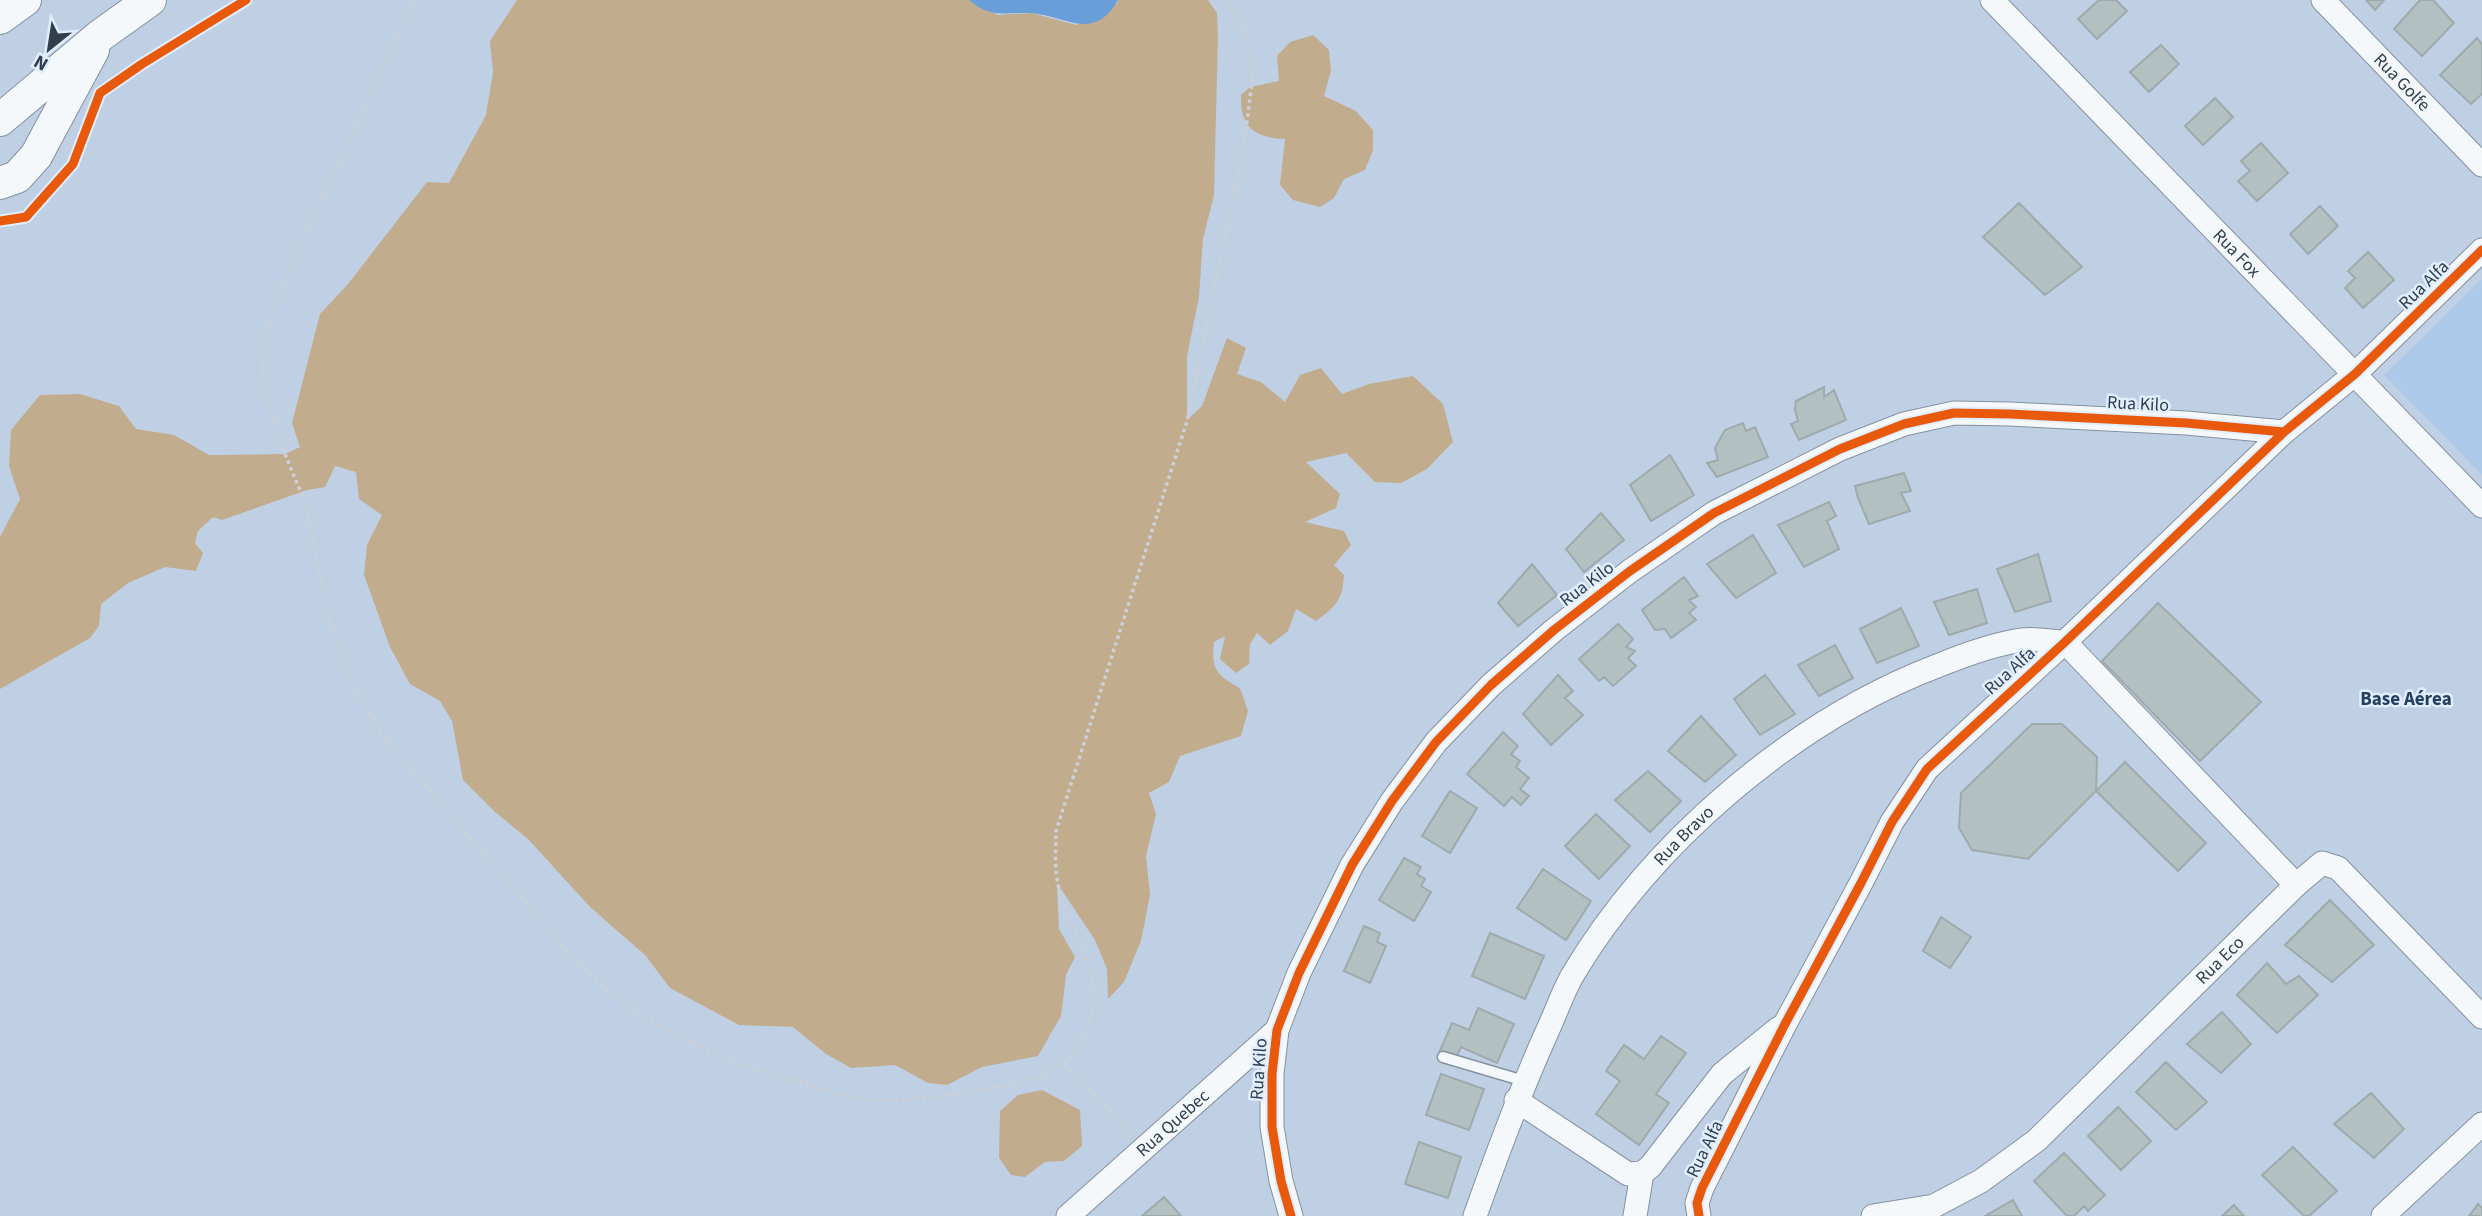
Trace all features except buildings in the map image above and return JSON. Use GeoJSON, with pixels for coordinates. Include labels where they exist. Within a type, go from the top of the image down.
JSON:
{"type":"FeatureCollection","features":[{"type":"Feature","properties":{"kind":"main road"},"geometry":{"type":"LineString","coordinates":[[0,18],[26,0]]}},
{"type":"Feature","properties":{"kind":"main road"},"geometry":{"type":"LineString","coordinates":[[0,120],[101,35],[150,0]]}},
{"type":"Feature","properties":{"kind":"main road"},"geometry":{"type":"LineString","coordinates":[[0,183],[17,177],[36,156],[101,35]]}},
{"type":"Feature","properties":{"kind":"street","name":"Rua Fox"},"geometry":{"type":"LineString","coordinates":[[1992,0],[2482,506]]}},
{"type":"Feature","properties":{"kind":"street","name":"Rua Golfe"},"geometry":{"type":"LineString","coordinates":[[2323,0],[2482,165]]}},
{"type":"Feature","properties":{"kind":"street","name":"Rua Alfa"},"geometry":{"type":"LineString","coordinates":[[1699,1216],[1698,1203],[1702,1188],[1785,1024],[1892,822],[1927,769],[2065,642],[2284,432],[2355,374],[2482,250]]}},
{"type":"Feature","properties":{"kind":"street","name":"Rua Kilo"},"geometry":{"type":"LineString","coordinates":[[1291,1216],[1272,1127],[1272,1074],[1277,1030],[1299,973],[1352,865],[1392,801],[1436,742],[1491,685],[1554,630],[1630,571],[1714,513],[1840,449],[1904,424],[1954,413],[2122,419],[2284,432]]}},
{"type":"Feature","properties":{"kind":"street","name":"Rua Bravo"},"geometry":{"type":"LineString","coordinates":[[1475,1216],[1520,1091],[1572,977],[1612,917],[1669,850],[1706,813],[1766,762],[1834,717],[1903,679],[1968,654],[2024,640],[2065,642]]}},
{"type":"Feature","properties":{"kind":"street"},"geometry":{"type":"LineString","coordinates":[[2065,642],[2296,885]]}},
{"type":"Feature","properties":{"kind":"street","name":"Rua Eco"},"geometry":{"type":"LineString","coordinates":[[1873,1216],[1934,1206],[1981,1181],[2037,1140],[2296,885],[2322,863],[2338,868],[2482,1017]]}},
{"type":"Feature","properties":{"kind":"street"},"geometry":{"type":"LineString","coordinates":[[1520,1091],[1628,1174],[1642,1173],[1650,1167],[1722,1074],[1785,1024]]}},
{"type":"Feature","properties":{"kind":"street","name":"Rua Quebec"},"geometry":{"type":"LineString","coordinates":[[1068,1216],[1277,1030]]}},
{"type":"Feature","properties":{"kind":"street"},"geometry":{"type":"LineString","coordinates":[[2383,1216],[2482,1124]]}},
{"type":"Feature","properties":{"kind":"street"},"geometry":{"type":"LineString","coordinates":[[1635,1216],[1642,1173]]}},
{"type":"Feature","properties":{"kind":"lane"},"geometry":{"type":"LineString","coordinates":[[1443,1057],[1520,1091]]}},
{"type":"Feature","properties":{"kind":"path"},"geometry":{"type":"LineString","coordinates":[[414,0],[277,296],[261,351],[264,388],[285,454],[306,505],[328,615],[352,683],[379,730],[578,963],[618,998],[704,1049],[786,1079],[862,1100],[913,1101],[1029,1082],[1065,1063],[1076,1050],[1091,1014],[1092,978],[1057,882],[1056,831],[1187,421],[1239,171],[1252,82],[1250,55],[1243,29],[1228,0]]}},
{"type":"Feature","properties":{"kind":"path"},"geometry":{"type":"LineString","coordinates":[[1065,1063],[1144,1149]]}},
{"type":"Feature","properties":{"kind":"shaded area"},"geometry":{"type":"Polygon","coordinates":[[[517,0],[969,0],[998,15],[1032,13],[1076,25],[1118,0],[1208,0],[1217,13],[1218,36],[1214,195],[1203,239],[1199,297],[1187,356],[1187,420],[1202,406],[1227,338],[1246,348],[1237,374],[1261,382],[1285,402],[1300,375],[1321,368],[1342,394],[1369,384],[1413,376],[1443,404],[1453,442],[1427,469],[1401,483],[1375,482],[1346,453],[1306,462],[1340,494],[1336,508],[1305,522],[1344,531],[1351,545],[1334,565],[1344,575],[1340,597],[1333,607],[1316,621],[1296,609],[1288,631],[1270,645],[1257,633],[1250,644],[1249,664],[1236,673],[1220,659],[1225,636],[1214,642],[1213,659],[1217,670],[1225,679],[1240,688],[1248,711],[1241,736],[1180,756],[1169,782],[1149,793],[1156,814],[1146,856],[1150,895],[1141,941],[1124,982],[1108,999],[1107,969],[1095,940],[1057,883],[1059,929],[1075,957],[1066,975],[1061,1016],[1038,1056],[982,1067],[947,1085],[928,1083],[895,1065],[851,1068],[826,1054],[793,1027],[739,1025],[670,988],[645,955],[590,907],[528,839],[495,812],[463,780],[452,721],[440,701],[410,684],[390,647],[364,575],[367,545],[382,515],[359,499],[356,472],[335,466],[325,487],[307,490],[222,520],[213,517],[198,531],[195,543],[203,553],[196,571],[165,567],[128,583],[101,604],[99,626],[90,638],[0,689],[0,537],[20,499],[9,466],[11,430],[40,395],[80,394],[119,406],[136,429],[174,435],[209,455],[285,454],[300,447],[292,423],[320,314],[348,284],[427,182],[449,183],[486,115],[493,72],[490,41],[517,0]]]}},
{"type":"Feature","properties":{"kind":"shaded area"},"geometry":{"type":"Polygon","coordinates":[[[1313,35],[1329,50],[1331,71],[1324,96],[1356,111],[1373,130],[1373,150],[1365,170],[1344,179],[1334,198],[1320,207],[1293,200],[1280,185],[1285,139],[1265,136],[1251,129],[1246,123],[1241,106],[1241,95],[1250,87],[1279,81],[1277,56],[1290,42],[1313,35]]]}},
{"type":"Feature","properties":{"kind":"shaded area"},"geometry":{"type":"Polygon","coordinates":[[[2482,279],[2482,475],[2384,375],[2482,279]]]}},
{"type":"Feature","properties":{"kind":"shaded area"},"geometry":{"type":"Polygon","coordinates":[[[1042,1090],[1080,1110],[1082,1146],[1064,1161],[1045,1162],[1025,1177],[1011,1175],[999,1158],[1000,1111],[1018,1095],[1042,1090]]]}},
{"type":"Feature","properties":{"kind":"water"},"geometry":{"type":"Polygon","coordinates":[[[969,0],[1118,0],[1098,21],[1088,24],[1030,13],[991,12],[969,0]]]}},
{"type":"Feature","properties":{"kind":"cycle path"},"geometry":{"type":"LineString","coordinates":[[0,221],[26,217],[73,164],[100,93],[246,0]]}},
{"type":"Feature","properties":{"kind":"cycle path"},"geometry":{"type":"LineString","coordinates":[[1699,1216],[1697,1203],[1702,1188],[1785,1024],[1892,822],[1927,769],[2065,642],[2284,432],[2355,374],[2482,250]]}},
{"type":"Feature","properties":{"kind":"cycle path"},"geometry":{"type":"LineString","coordinates":[[1291,1216],[1281,1181],[1272,1127],[1272,1074],[1277,1030],[1299,973],[1352,865],[1392,801],[1436,742],[1491,685],[1554,630],[1630,571],[1714,513],[1840,449],[1904,424],[1954,413],[2010,414],[2186,423],[2284,432]]}},
{"type":"Feature","properties":{"kind":"district","name":"Base Aérea"},"geometry":{"type":"Point","coordinates":[2406,699]}}]}
